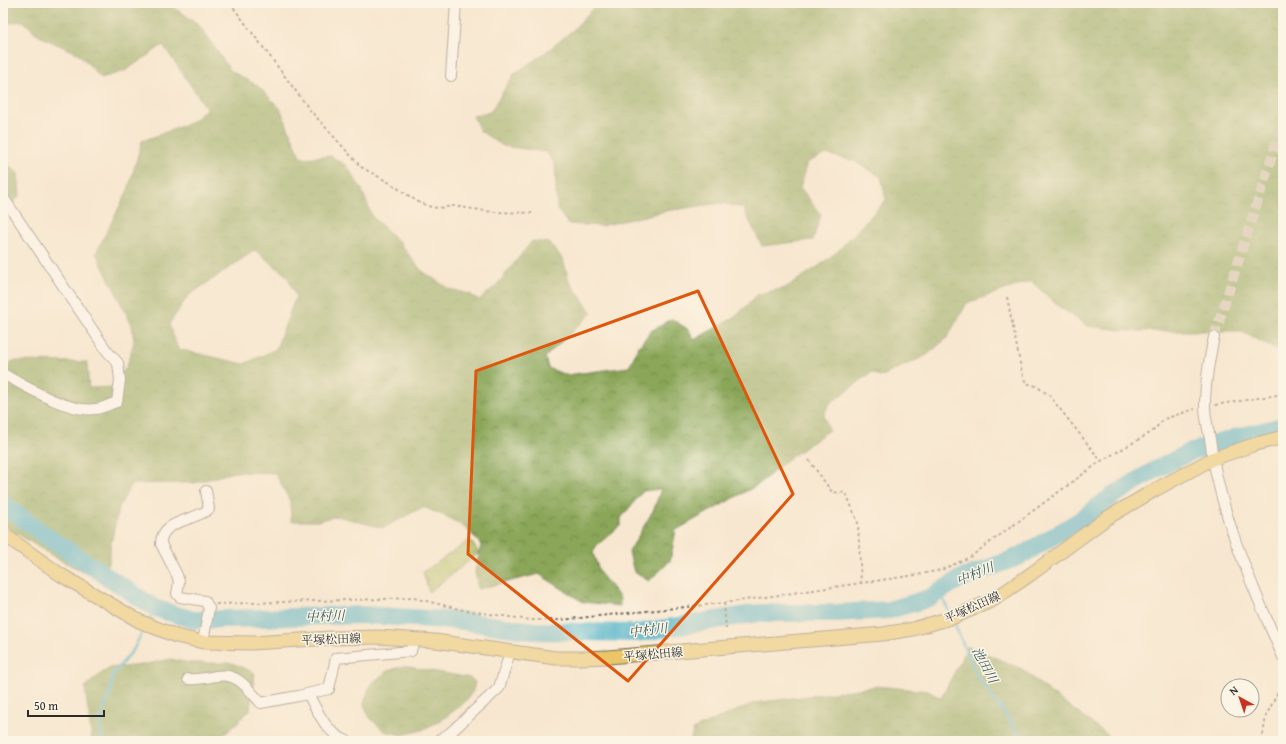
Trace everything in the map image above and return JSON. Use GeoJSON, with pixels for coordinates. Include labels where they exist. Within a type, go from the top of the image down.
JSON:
{"type":"FeatureCollection","features":[{"type":"Feature","properties":{"kind":"main road","name":"平塚松田線"},"geometry":{"type":"LineString","coordinates":[[3,534],[61,575],[139,620],[176,636],[204,637],[252,643],[331,638],[379,637],[414,639],[556,658],[608,658],[883,634],[913,629],[954,617],[993,600],[1107,518],[1212,455],[1283,437]]}},
{"type":"Feature","properties":{"kind":"street"},"geometry":{"type":"LineString","coordinates":[[451,76],[456,3]]}},
{"type":"Feature","properties":{"kind":"street"},"geometry":{"type":"LineString","coordinates":[[3,197],[107,351],[118,363],[120,380],[117,402],[96,409],[72,408],[3,374]]}},
{"type":"Feature","properties":{"kind":"street"},"geometry":{"type":"LineString","coordinates":[[1214,337],[1207,373],[1205,408],[1212,455],[1229,526],[1283,657]]}},
{"type":"Feature","properties":{"kind":"street"},"geometry":{"type":"LineString","coordinates":[[204,637],[209,608],[205,601],[180,597],[177,594],[179,582],[177,575],[161,544],[161,540],[163,533],[176,523],[204,513],[209,509],[206,491]]}},
{"type":"Feature","properties":{"kind":"street"},"geometry":{"type":"LineString","coordinates":[[188,679],[199,680],[230,675],[240,680],[261,703],[329,689],[336,658],[411,651],[414,639]]}},
{"type":"Feature","properties":{"kind":"street"},"geometry":{"type":"LineString","coordinates":[[437,741],[450,733],[499,688],[510,652]]}},
{"type":"Feature","properties":{"kind":"street"},"geometry":{"type":"LineString","coordinates":[[308,694],[324,723],[336,735],[347,741]]}},
{"type":"Feature","properties":{"kind":"path"},"geometry":{"type":"LineString","coordinates":[[230,3],[310,110],[361,166],[418,202],[431,207],[438,208],[454,206],[493,212],[532,213]]}},
{"type":"Feature","properties":{"kind":"path"},"geometry":{"type":"LineString","coordinates":[[1007,297],[1022,373],[1026,383],[1036,386],[1049,395],[1101,461]]}},
{"type":"Feature","properties":{"kind":"path"},"geometry":{"type":"LineString","coordinates":[[209,608],[214,604],[414,598],[464,610],[523,619],[552,620],[724,603],[916,575],[941,570],[970,557],[998,538],[1101,461],[1152,432],[1164,419],[1205,408],[1283,394]]}},
{"type":"Feature","properties":{"kind":"path"},"geometry":{"type":"LineString","coordinates":[[809,460],[832,492],[846,493],[858,523],[861,583]]}},
{"type":"Feature","properties":{"kind":"path"},"geometry":{"type":"LineString","coordinates":[[724,603],[726,629]]}},
{"type":"Feature","properties":{"kind":"path"},"geometry":{"type":"LineString","coordinates":[[1262,741],[1266,716],[1283,682]]}},
{"type":"Feature","properties":{"kind":"highlighted area"},"geometry":{"type":"Polygon","coordinates":[[[698,291],[793,494],[628,681],[468,554],[476,371],[698,291]]]}},
{"type":"Feature","properties":{"kind":"green space"},"geometry":{"type":"Polygon","coordinates":[[[3,3],[159,3],[175,8],[198,24],[231,71],[258,86],[280,108],[301,158],[331,156],[347,166],[362,190],[372,216],[399,242],[421,270],[449,289],[470,294],[479,300],[496,286],[532,241],[549,243],[563,259],[569,281],[592,313],[545,357],[548,368],[566,375],[629,367],[639,346],[651,331],[672,319],[689,330],[694,340],[735,317],[758,294],[785,288],[816,268],[838,251],[886,200],[881,177],[854,161],[826,154],[808,162],[800,187],[821,215],[813,240],[762,246],[743,208],[721,203],[666,211],[601,226],[568,224],[557,209],[555,164],[546,152],[503,146],[480,131],[473,116],[490,112],[514,74],[550,49],[572,31],[598,3],[1283,3],[1283,353],[1240,331],[1130,331],[1088,326],[1058,306],[1031,281],[967,303],[947,338],[927,355],[880,377],[872,372],[828,405],[824,416],[829,430],[787,460],[759,484],[676,530],[670,561],[649,581],[634,572],[629,552],[654,509],[661,489],[643,491],[621,518],[621,525],[596,546],[593,553],[600,573],[620,598],[620,606],[583,602],[539,574],[478,589],[475,572],[481,545],[462,525],[423,507],[383,528],[337,516],[318,521],[291,521],[290,501],[275,473],[234,472],[194,483],[132,484],[119,507],[111,543],[109,563],[94,577],[58,559],[3,525],[3,376],[12,361],[87,362],[89,388],[112,387],[127,366],[134,342],[132,325],[96,253],[128,190],[142,141],[190,123],[207,109],[163,45],[125,71],[101,78],[79,54],[39,36],[23,21],[3,24],[3,3]],[[255,250],[188,296],[169,324],[178,349],[244,364],[276,349],[296,296],[287,276],[255,250]]]}},
{"type":"Feature","properties":{"kind":"green space"},"geometry":{"type":"Polygon","coordinates":[[[3,160],[18,173],[20,195],[3,215],[3,160]]]}},
{"type":"Feature","properties":{"kind":"green space"},"geometry":{"type":"Polygon","coordinates":[[[470,540],[479,553],[429,592],[423,572],[470,540]]]}},
{"type":"Feature","properties":{"kind":"green space"},"geometry":{"type":"Polygon","coordinates":[[[968,646],[1022,669],[1047,690],[1113,739],[1112,741],[690,741],[694,729],[754,703],[877,686],[928,691],[941,698],[968,646]]]}},
{"type":"Feature","properties":{"kind":"green space"},"geometry":{"type":"Polygon","coordinates":[[[171,659],[190,663],[232,663],[255,673],[250,710],[218,741],[92,741],[85,687],[108,668],[142,665],[171,659]]]}},
{"type":"Feature","properties":{"kind":"green space"},"geometry":{"type":"Polygon","coordinates":[[[404,666],[471,678],[475,682],[473,691],[465,702],[442,720],[422,730],[402,735],[384,731],[369,717],[364,704],[370,685],[387,671],[404,666]]]}},
{"type":"Feature","properties":{"kind":"waterway","name":"中村川"},"geometry":{"type":"LineString","coordinates":[[3,504],[46,536],[155,608],[193,620],[362,615],[463,621],[533,631],[636,633],[759,613],[836,613],[889,610],[920,601],[931,597],[958,580],[1020,556],[1079,521],[1112,496],[1155,470],[1190,452],[1234,438],[1283,426]]}},
{"type":"Feature","properties":{"kind":"waterway","name":"池田川"},"geometry":{"type":"LineString","coordinates":[[940,592],[950,614]]}},
{"type":"Feature","properties":{"kind":"waterway"},"geometry":{"type":"LineString","coordinates":[[148,621],[155,608]]}},
{"type":"Feature","properties":{"kind":"waterway","name":"池田川"},"geometry":{"type":"LineString","coordinates":[[953,621],[977,676],[1024,741]]}},
{"type":"Feature","properties":{"kind":"waterway"},"geometry":{"type":"LineString","coordinates":[[102,741],[100,719],[111,690],[113,674],[134,649],[144,627]]}},
{"type":"Feature","properties":{"kind":"tunnel"},"geometry":{"type":"LineString","coordinates":[[1214,337],[1283,122]]}}]}
